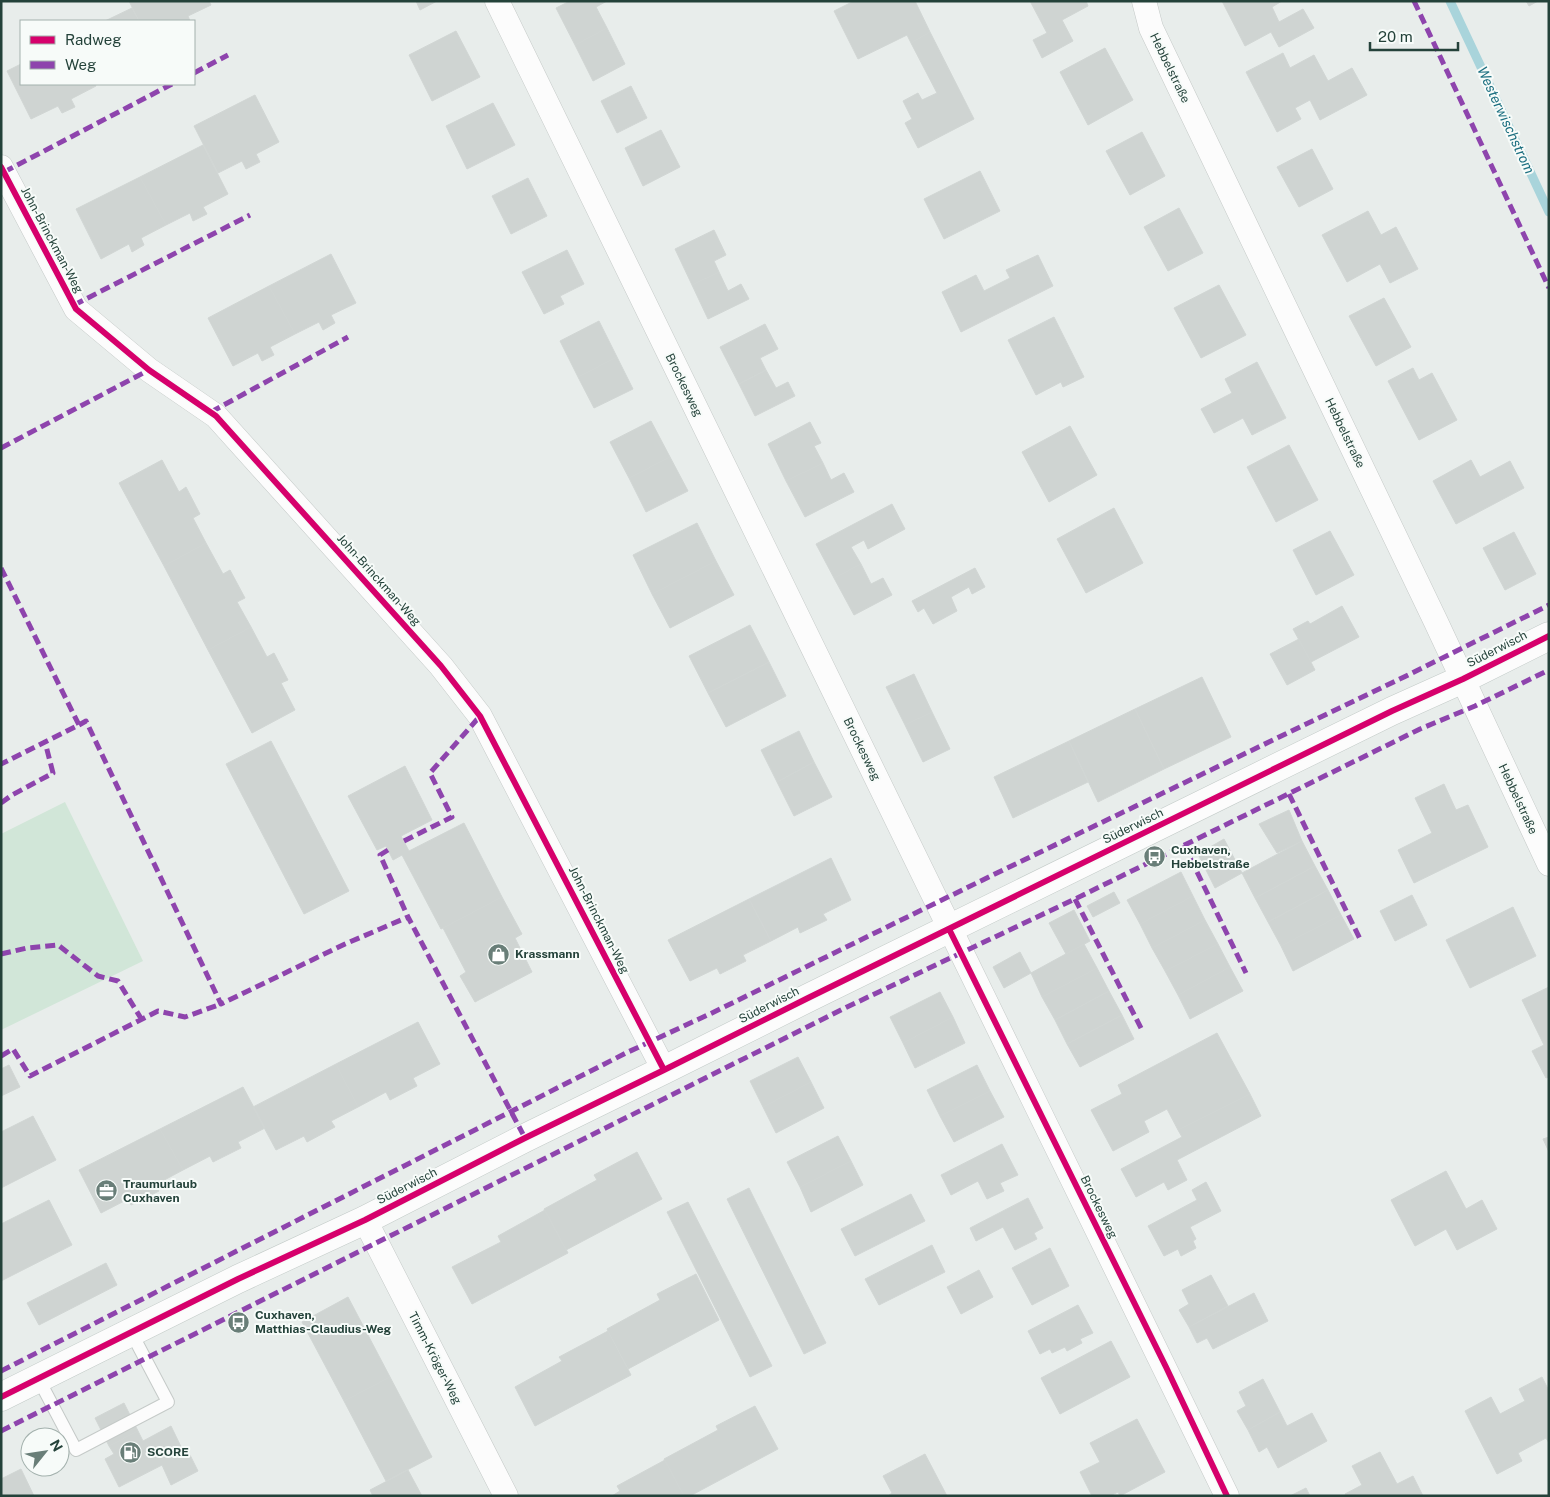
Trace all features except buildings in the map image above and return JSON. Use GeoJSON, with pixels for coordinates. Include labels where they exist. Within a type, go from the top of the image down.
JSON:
{"type":"FeatureCollection","features":[{"type":"Feature","properties":{"kind":"street","name":"Brockesweg"},"geometry":{"type":"LineString","coordinates":[[497,1],[1166,1367],[1227,1496]]}},
{"type":"Feature","properties":{"kind":"street","name":"Hebbelstraße"},"geometry":{"type":"LineString","coordinates":[[1144,1],[1151,28],[1463,679],[1549,864]]}},
{"type":"Feature","properties":{"kind":"street","name":"John-Brinckman-Weg"},"geometry":{"type":"LineString","coordinates":[[1,167],[76,310],[149,370],[216,416],[441,666],[480,716],[664,1070]]}},
{"type":"Feature","properties":{"kind":"street","name":"Süderwisch"},"geometry":{"type":"LineString","coordinates":[[1,1397],[238,1279],[365,1220],[525,1138],[808,998],[1392,711],[1463,679],[1549,636]]}},
{"type":"Feature","properties":{"kind":"street","name":"Timm-Kröger-Weg"},"geometry":{"type":"LineString","coordinates":[[365,1220],[506,1496]]}},
{"type":"Feature","properties":{"kind":"lane"},"geometry":{"type":"LineString","coordinates":[[38,1378],[76,1450],[168,1402],[131,1332]]}},
{"type":"Feature","properties":{"kind":"green space"},"geometry":{"type":"Polygon","coordinates":[[[65,802],[143,961],[1,1030],[1,834],[65,802]]]}},
{"type":"Feature","properties":{"kind":"waterway","name":"Westerwischstrom"},"geometry":{"type":"LineString","coordinates":[[1450,1],[1549,212]]}},
{"type":"Feature","properties":{"kind":"marked path"},"geometry":{"type":"LineString","coordinates":[[1414,1],[1549,288]]}},
{"type":"Feature","properties":{"kind":"marked path"},"geometry":{"type":"LineString","coordinates":[[195,72],[228,55]]}},
{"type":"Feature","properties":{"kind":"marked path"},"geometry":{"type":"LineString","coordinates":[[4,172],[170,85]]}},
{"type":"Feature","properties":{"kind":"marked path"},"geometry":{"type":"LineString","coordinates":[[74,305],[250,215]]}},
{"type":"Feature","properties":{"kind":"marked path"},"geometry":{"type":"LineString","coordinates":[[211,412],[348,337]]}},
{"type":"Feature","properties":{"kind":"marked path"},"geometry":{"type":"LineString","coordinates":[[1,448],[149,370]]}},
{"type":"Feature","properties":{"kind":"marked path"},"geometry":{"type":"LineString","coordinates":[[1,568],[79,725],[1,764]]}},
{"type":"Feature","properties":{"kind":"marked path"},"geometry":{"type":"LineString","coordinates":[[1,1371],[628,1052],[714,1012],[1549,605]]}},
{"type":"Feature","properties":{"kind":"marked path"},"geometry":{"type":"LineString","coordinates":[[1,1431],[847,1007],[1075,899],[1420,729],[1475,706],[1549,670]]}},
{"type":"Feature","properties":{"kind":"marked path"},"geometry":{"type":"LineString","coordinates":[[404,841],[452,817],[430,773],[480,716]]}},
{"type":"Feature","properties":{"kind":"marked path"},"geometry":{"type":"LineString","coordinates":[[79,725],[86,721],[221,1004],[345,944],[408,917],[525,1138]]}},
{"type":"Feature","properties":{"kind":"marked path"},"geometry":{"type":"LineString","coordinates":[[1,803],[53,773],[45,742]]}},
{"type":"Feature","properties":{"kind":"marked path"},"geometry":{"type":"LineString","coordinates":[[1289,794],[1360,939]]}},
{"type":"Feature","properties":{"kind":"marked path"},"geometry":{"type":"LineString","coordinates":[[1184,845],[1246,973]]}},
{"type":"Feature","properties":{"kind":"marked path"},"geometry":{"type":"LineString","coordinates":[[388,850],[380,855],[408,917]]}},
{"type":"Feature","properties":{"kind":"marked path"},"geometry":{"type":"LineString","coordinates":[[1075,899],[1142,1030]]}},
{"type":"Feature","properties":{"kind":"marked path"},"geometry":{"type":"LineString","coordinates":[[1,954],[27,948],[58,945],[98,976],[118,981],[142,1020]]}},
{"type":"Feature","properties":{"kind":"marked path"},"geometry":{"type":"LineString","coordinates":[[1,1056],[13,1049],[30,1076],[158,1011],[185,1017],[221,1004]]}},
{"type":"Feature","properties":{"kind":"cycle path"},"geometry":{"type":"LineString","coordinates":[[1,167],[76,309],[149,370],[216,416],[441,666],[480,716],[664,1070]]}},
{"type":"Feature","properties":{"kind":"cycle path"},"geometry":{"type":"LineString","coordinates":[[1,1397],[238,1279],[365,1220],[525,1138],[808,998],[1392,711],[1463,679],[1549,636]]}},
{"type":"Feature","properties":{"kind":"cycle path"},"geometry":{"type":"LineString","coordinates":[[949,929],[1166,1367],[1227,1496]]}},
{"type":"Feature","properties":{"kind":"place","name":"Cuxhaven, Hebbelstraße"},"geometry":{"type":"Point","coordinates":[1155,857]}},
{"type":"Feature","properties":{"kind":"place","name":"Krassmann"},"geometry":{"type":"Point","coordinates":[499,954]}},
{"type":"Feature","properties":{"kind":"place","name":"Traumurlaub Cuxhaven"},"geometry":{"type":"Point","coordinates":[107,1191]}},
{"type":"Feature","properties":{"kind":"place","name":"Cuxhaven, Matthias-Claudius-Weg"},"geometry":{"type":"Point","coordinates":[239,1322]}},
{"type":"Feature","properties":{"kind":"place","name":"SCORE"},"geometry":{"type":"Point","coordinates":[131,1452]}}]}
